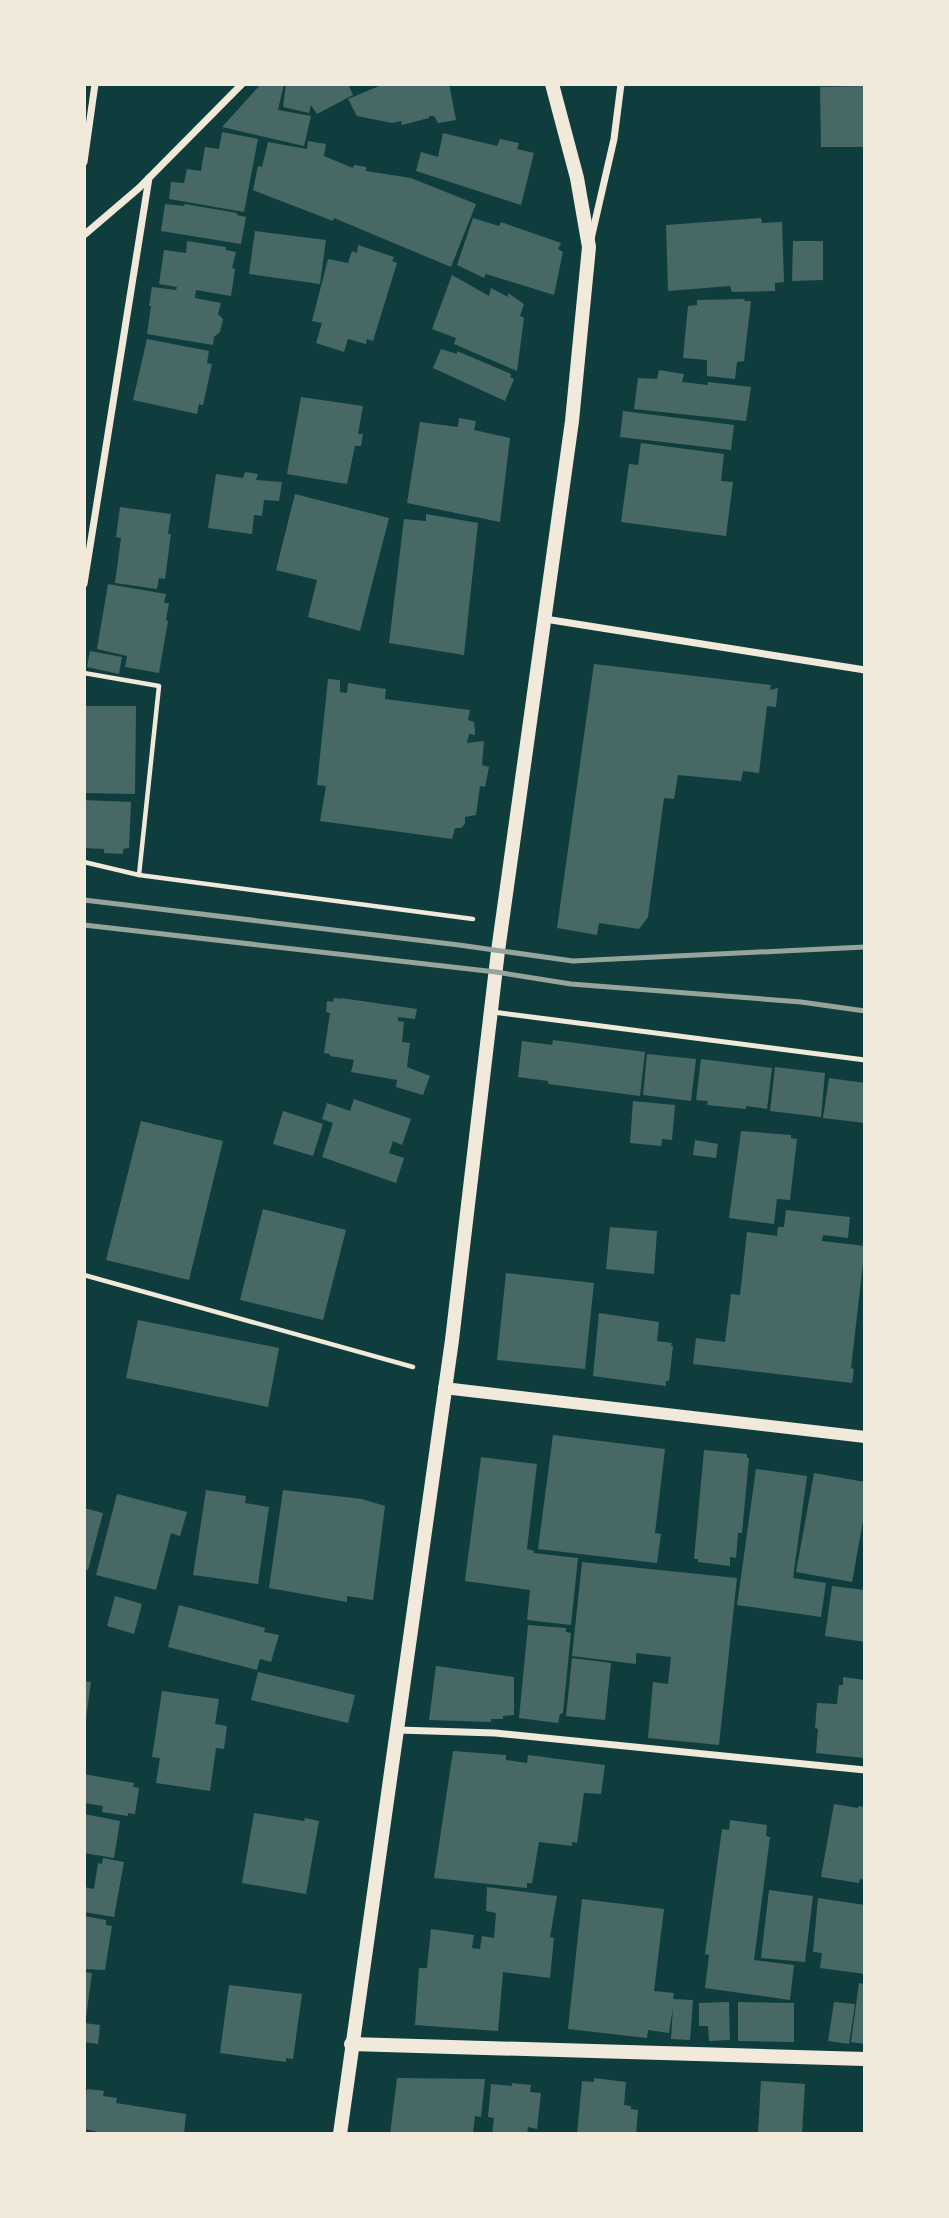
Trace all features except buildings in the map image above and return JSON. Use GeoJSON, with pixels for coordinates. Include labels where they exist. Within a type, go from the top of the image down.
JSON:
{"type":"FeatureCollection","features":[{"type":"Feature","properties":{"kind":"main road"},"geometry":{"type":"LineString","coordinates":[[340,2134],[453,1326],[490,1012],[572,421],[589,247],[577,178],[552,84]]}},
{"type":"Feature","properties":{"kind":"main road"},"geometry":{"type":"LineString","coordinates":[[351,2044],[865,2059]]}},
{"type":"Feature","properties":{"kind":"street"},"geometry":{"type":"LineString","coordinates":[[84,162],[95,84]]}},
{"type":"Feature","properties":{"kind":"street"},"geometry":{"type":"LineString","coordinates":[[84,236],[149,178],[242,84]]}},
{"type":"Feature","properties":{"kind":"street"},"geometry":{"type":"LineString","coordinates":[[589,247],[614,139],[621,84]]}},
{"type":"Feature","properties":{"kind":"street"},"geometry":{"type":"LineString","coordinates":[[84,584],[149,178]]}},
{"type":"Feature","properties":{"kind":"street"},"geometry":{"type":"LineString","coordinates":[[545,619],[865,670]]}},
{"type":"Feature","properties":{"kind":"street"},"geometry":{"type":"LineString","coordinates":[[444,1388],[865,1437]]}},
{"type":"Feature","properties":{"kind":"street"},"geometry":{"type":"LineString","coordinates":[[397,1730],[495,1733],[865,1770]]}},
{"type":"Feature","properties":{"kind":"lane"},"geometry":{"type":"LineString","coordinates":[[490,1012],[865,1060]]}},
{"type":"Feature","properties":{"kind":"path"},"geometry":{"type":"LineString","coordinates":[[84,673],[159,686],[139,875]]}},
{"type":"Feature","properties":{"kind":"path"},"geometry":{"type":"LineString","coordinates":[[84,862],[139,875],[502,922]]}},
{"type":"Feature","properties":{"kind":"path"},"geometry":{"type":"LineString","coordinates":[[84,1275],[414,1367]]}},
{"type":"Feature","properties":{"kind":"railway"},"geometry":{"type":"LineString","coordinates":[[84,900],[573,961],[865,947]]}},
{"type":"Feature","properties":{"kind":"railway"},"geometry":{"type":"LineString","coordinates":[[84,925],[496,972],[571,984],[801,1002],[865,1011]]}}]}
